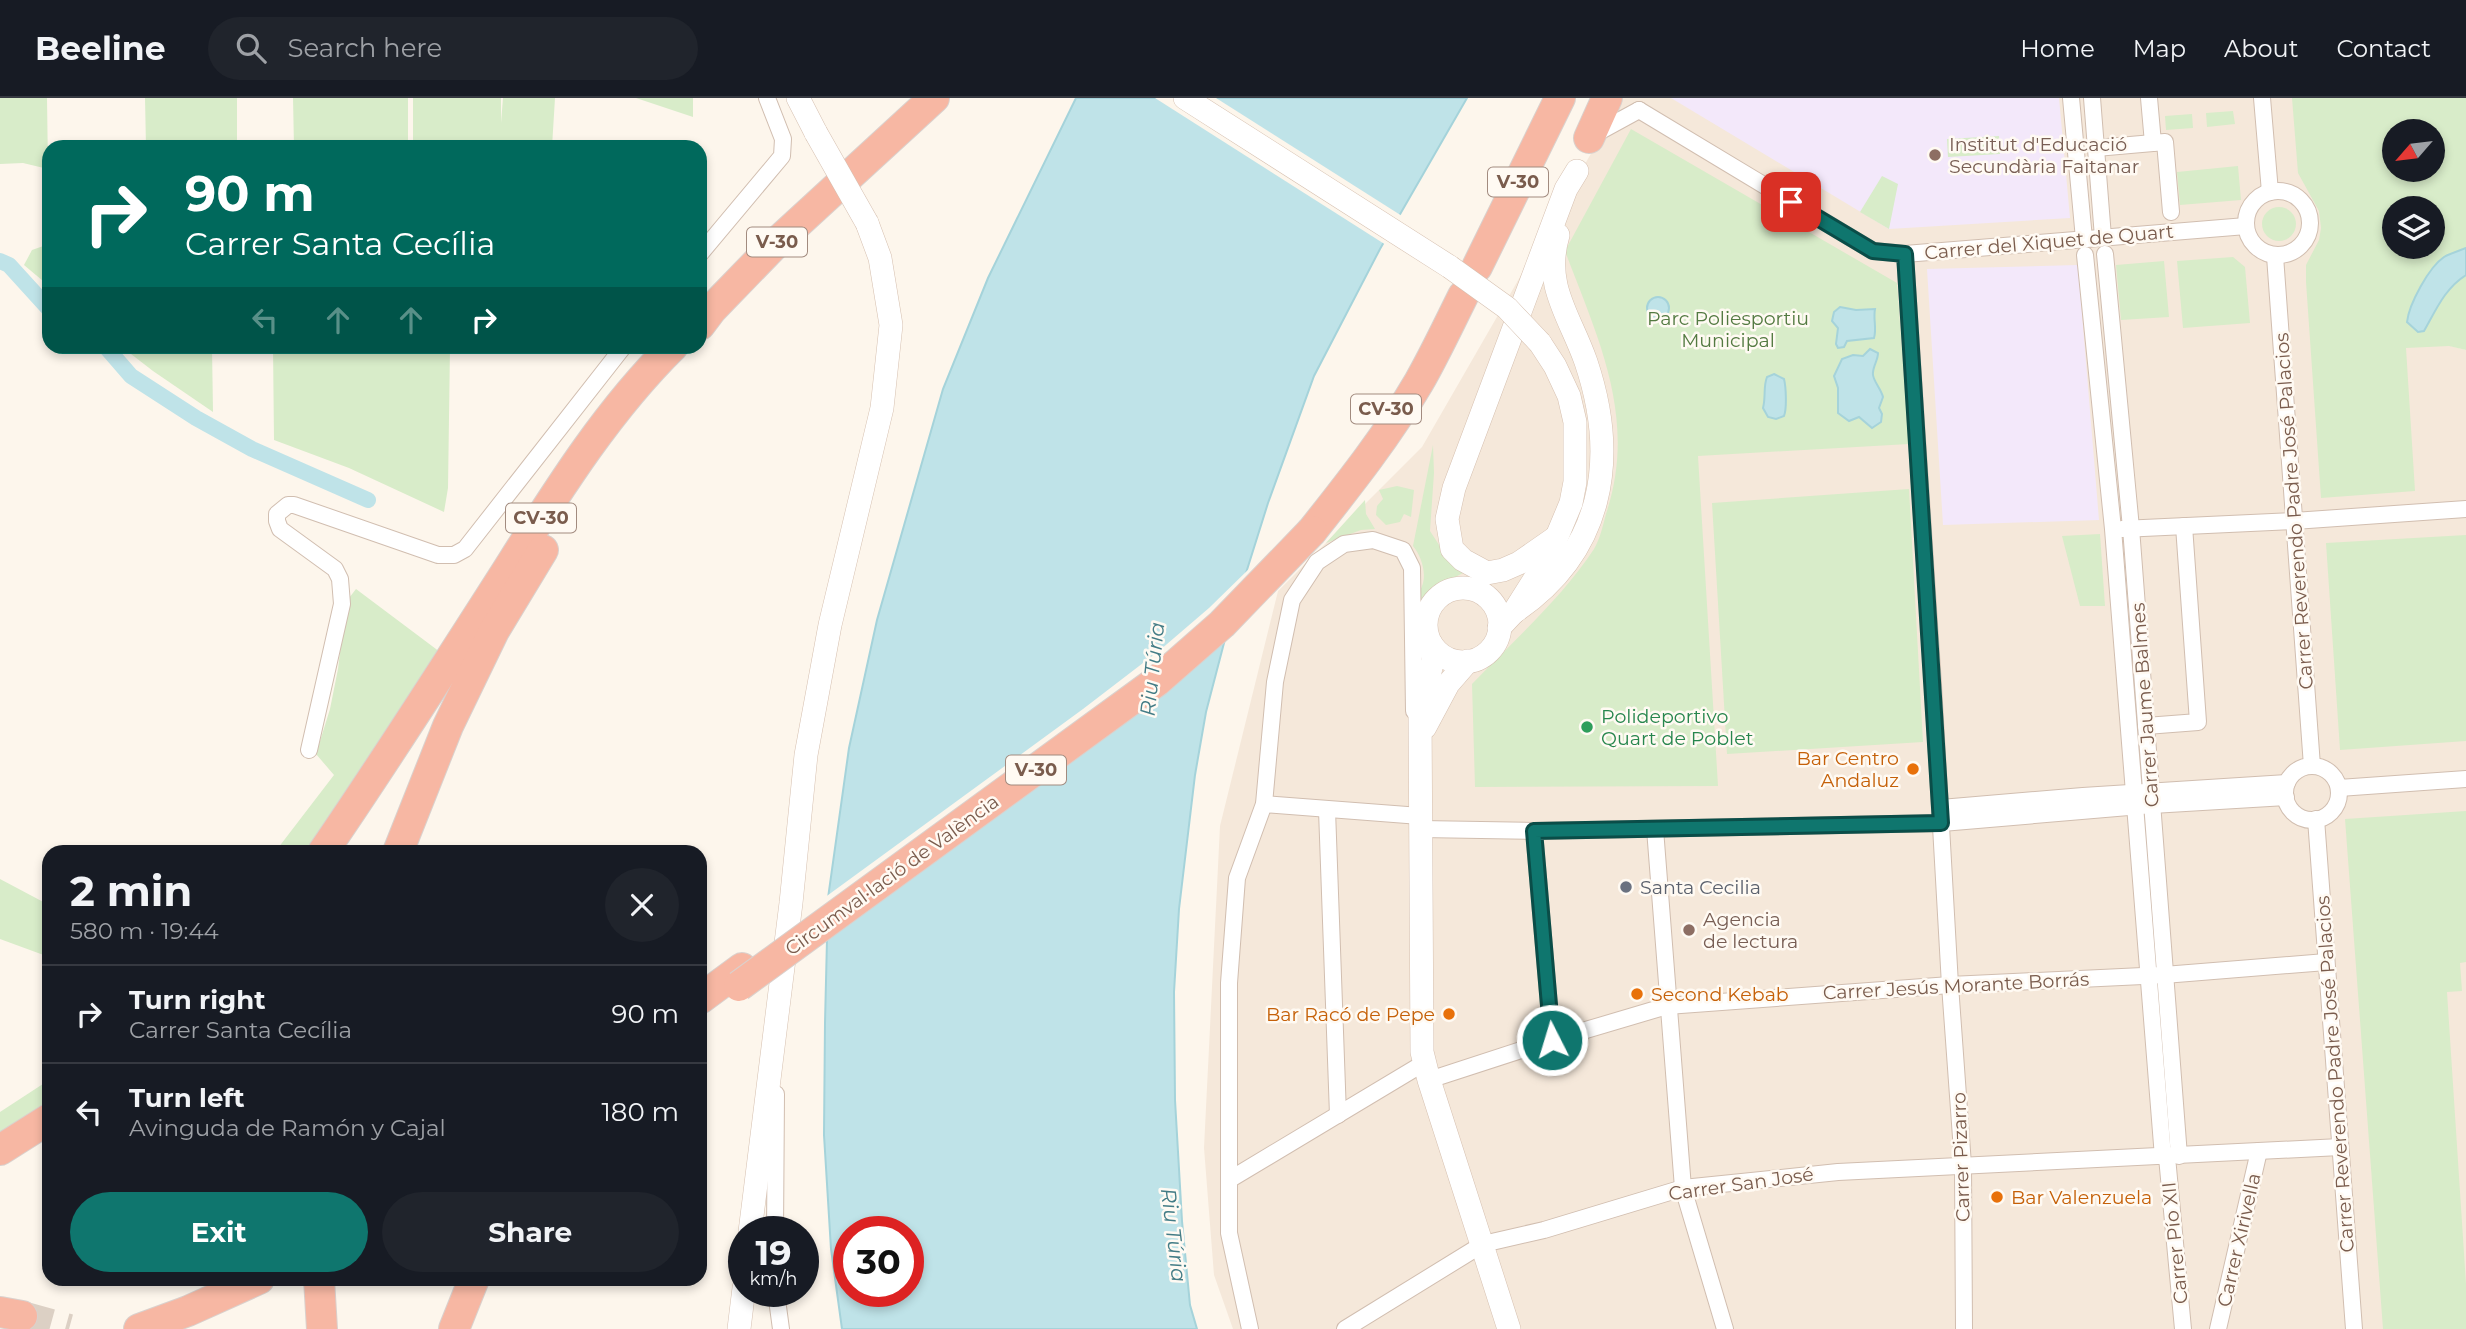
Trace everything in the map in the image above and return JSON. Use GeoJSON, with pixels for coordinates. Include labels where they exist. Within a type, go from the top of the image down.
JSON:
{"type":"FeatureCollection","features":[{"type":"Feature","properties":{"kind":"highway","name":"V-30"},"geometry":{"type":"LineString","coordinates":[[707,315],[775,244],[934,98]]}},
{"type":"Feature","properties":{"kind":"highway","name":"CV-30"},"geometry":{"type":"LineString","coordinates":[[707,995],[741,977],[1149,671],[1217,612],[1309,525],[1409,373],[1462,276],[1545,98]]}},
{"type":"Feature","properties":{"kind":"highway","name":"V-30"},"geometry":{"type":"LineString","coordinates":[[1462,276],[1560,98]]}},
{"type":"Feature","properties":{"kind":"highway"},"geometry":{"type":"LineString","coordinates":[[1589,138],[1607,98]]}},
{"type":"Feature","properties":{"kind":"highway","name":"CV-30"},"geometry":{"type":"LineString","coordinates":[[328,845],[424,701],[569,473],[647,372],[665,354]]}},
{"type":"Feature","properties":{"kind":"highway"},"geometry":{"type":"LineString","coordinates":[[401,845],[448,726],[494,631],[583,483],[679,354]]}},
{"type":"Feature","properties":{"kind":"highway"},"geometry":{"type":"LineString","coordinates":[[707,1009],[741,977]]}},
{"type":"Feature","properties":{"kind":"highway"},"geometry":{"type":"LineString","coordinates":[[0,1150],[42,1123]]}},
{"type":"Feature","properties":{"kind":"highway"},"geometry":{"type":"LineString","coordinates":[[139,1329],[243,1286]]}},
{"type":"Feature","properties":{"kind":"highway"},"geometry":{"type":"LineString","coordinates":[[319,1286],[322,1329]]}},
{"type":"Feature","properties":{"kind":"highway"},"geometry":{"type":"LineString","coordinates":[[454,1329],[471,1286]]}},
{"type":"Feature","properties":{"kind":"main road"},"geometry":{"type":"LineString","coordinates":[[752,1216],[791,903],[806,755],[830,625],[882,408],[891,325],[880,258],[867,223],[798,98]]}},
{"type":"Feature","properties":{"kind":"main road"},"geometry":{"type":"LineString","coordinates":[[1185,98],[1419,247],[1507,308],[1540,343],[1555,366],[1569,396],[1577,450],[1575,482],[1571,503],[1548,558],[1494,644],[1487,652],[1468,661],[1448,684],[1430,713],[1422,733]]}},
{"type":"Feature","properties":{"kind":"main road"},"geometry":{"type":"LineString","coordinates":[[1507,620],[1533,600],[1574,556],[1587,531],[1599,484],[1601,447],[1594,389],[1552,273],[1554,248],[1589,138]]}},
{"type":"Feature","properties":{"kind":"main road"},"geometry":{"type":"LineString","coordinates":[[1555,538],[1519,563],[1487,573],[1463,560],[1452,549],[1447,519],[1454,488],[1482,410],[1561,201],[1577,171]]}},
{"type":"Feature","properties":{"kind":"main road"},"geometry":{"type":"LineString","coordinates":[[1485,596],[1516,580],[1555,538]]}},
{"type":"Feature","properties":{"kind":"main road"},"geometry":{"type":"LineString","coordinates":[[1507,620],[1485,596],[1475,590],[1463,588],[1451,590],[1420,609],[1433,660],[1420,710],[1427,1072],[1509,1329]]}},
{"type":"Feature","properties":{"kind":"main road"},"geometry":{"type":"LineString","coordinates":[[1431,644],[1447,658],[1468,661]]}},
{"type":"Feature","properties":{"kind":"main road"},"geometry":{"type":"LineString","coordinates":[[739,1329],[742,1307]]}},
{"type":"Feature","properties":{"kind":"street"},"geometry":{"type":"LineString","coordinates":[[707,246],[782,156],[783,139],[767,98]]}},
{"type":"Feature","properties":{"kind":"street","name":"Carrer Jaume Balmes"},"geometry":{"type":"LineString","coordinates":[[2071,98],[2113,529],[2134,800],[2157,975]]}},
{"type":"Feature","properties":{"kind":"street","name":"Carrer Jaume Balmes"},"geometry":{"type":"LineString","coordinates":[[2092,98],[2132,528],[2152,798],[2157,975],[2170,1156]]}},
{"type":"Feature","properties":{"kind":"street"},"geometry":{"type":"LineString","coordinates":[[2149,98],[2152,143]]}},
{"type":"Feature","properties":{"kind":"street"},"geometry":{"type":"LineString","coordinates":[[2262,98],[2270,192]]}},
{"type":"Feature","properties":{"kind":"street"},"geometry":{"type":"LineString","coordinates":[[1589,138],[1640,102]]}},
{"type":"Feature","properties":{"kind":"street","name":"Carrer del Xiquet de Quart"},"geometry":{"type":"LineString","coordinates":[[1640,102],[1873,251],[1905,254],[2104,246],[2246,226]]}},
{"type":"Feature","properties":{"kind":"street"},"geometry":{"type":"LineString","coordinates":[[2096,148],[2165,142],[2171,212]]}},
{"type":"Feature","properties":{"kind":"street"},"geometry":{"type":"LineString","coordinates":[[2270,192],[2292,194],[2308,210],[2311,221],[2305,242],[2297,250],[2287,254],[2275,256],[2259,249],[2248,235],[2246,226],[2249,208],[2270,192]]}},
{"type":"Feature","properties":{"kind":"street","name":"Carrer Pizarro"},"geometry":{"type":"LineString","coordinates":[[1905,254],[1950,985],[1964,1165],[1964,1329]]}},
{"type":"Feature","properties":{"kind":"street","name":"Carrer Reverendo Padre José Palacios"},"geometry":{"type":"LineString","coordinates":[[2275,256],[2312,766]]}},
{"type":"Feature","properties":{"kind":"street"},"geometry":{"type":"LineString","coordinates":[[309,750],[342,604],[340,579],[335,569],[281,529],[276,522],[277,514],[288,505],[294,505],[438,555],[454,555],[465,549],[618,354]]}},
{"type":"Feature","properties":{"kind":"street"},"geometry":{"type":"LineString","coordinates":[[2113,529],[2294,521],[2466,509]]}},
{"type":"Feature","properties":{"kind":"street"},"geometry":{"type":"LineString","coordinates":[[2146,726],[2198,722],[2184,526]]}},
{"type":"Feature","properties":{"kind":"street"},"geometry":{"type":"LineString","coordinates":[[1251,1329],[1229,1233],[1230,980],[1237,878],[1264,804],[1275,682],[1293,600],[1317,562],[1343,544],[1373,540],[1403,550],[1412,568],[1420,609],[1413,711],[1422,733]]}},
{"type":"Feature","properties":{"kind":"street"},"geometry":{"type":"LineString","coordinates":[[2312,766],[2326,770],[2339,788],[2334,809],[2316,819],[2300,816],[2293,811],[2286,790],[2297,771],[2312,766]]}},
{"type":"Feature","properties":{"kind":"street"},"geometry":{"type":"LineString","coordinates":[[2339,788],[2466,779]]}},
{"type":"Feature","properties":{"kind":"street"},"geometry":{"type":"LineString","coordinates":[[1264,804],[1421,823],[1534,831],[1655,830],[1941,815],[2286,790]]}},
{"type":"Feature","properties":{"kind":"street"},"geometry":{"type":"LineString","coordinates":[[1327,810],[1338,1115]]}},
{"type":"Feature","properties":{"kind":"street","name":"Carrer Reverendo Padre José Palacios"},"geometry":{"type":"LineString","coordinates":[[2316,819],[2354,1329]]}},
{"type":"Feature","properties":{"kind":"street"},"geometry":{"type":"LineString","coordinates":[[1655,830],[1683,1188],[1726,1329]]}},
{"type":"Feature","properties":{"kind":"street"},"geometry":{"type":"LineString","coordinates":[[1534,831],[1552,1040]]}},
{"type":"Feature","properties":{"kind":"street"},"geometry":{"type":"LineString","coordinates":[[775,1216],[776,1096],[791,903]]}},
{"type":"Feature","properties":{"kind":"street","name":"Carrer Jesús Morante Borrás"},"geometry":{"type":"LineString","coordinates":[[1229,1181],[1338,1115],[1427,1072],[1552,1040],[1667,1006],[1950,985],[2157,975],[2326,962]]}},
{"type":"Feature","properties":{"kind":"street","name":"Carrer San José"},"geometry":{"type":"LineString","coordinates":[[1345,1329],[1483,1244],[1544,1230],[1683,1188],[1838,1172],[2340,1147]]}},
{"type":"Feature","properties":{"kind":"street","name":"Carrer Xirivella"},"geometry":{"type":"LineString","coordinates":[[2218,1329],[2259,1152]]}},
{"type":"Feature","properties":{"kind":"street","name":"Carrer Pío XII"},"geometry":{"type":"LineString","coordinates":[[2170,1156],[2183,1329]]}},
{"type":"Feature","properties":{"kind":"street"},"geometry":{"type":"LineString","coordinates":[[778,1307],[781,1329]]}},
{"type":"Feature","properties":{"kind":"shaded area"},"geometry":{"type":"Polygon","coordinates":[[[1623,98],[2403,98],[2397,119],[2382,119],[2382,182],[2394,182],[2394,196],[2382,196],[2382,259],[2400,259],[2447,345],[2466,350],[2466,1329],[1233,1329],[1214,1275],[1204,1148],[1220,826],[1278,591],[1422,447],[1623,98]]]}},
{"type":"Feature","properties":{"kind":"shaded area","name":"Institut d'Educació Secundària Faitanar"},"geometry":{"type":"Polygon","coordinates":[[[1671,98],[2059,98],[2070,218],[1889,229],[1671,98]]]}},
{"type":"Feature","properties":{"kind":"shaded area"},"geometry":{"type":"Polygon","coordinates":[[[2078,265],[2099,520],[1943,525],[1927,269],[2078,265]]]}},
{"type":"Feature","properties":{"kind":"green space"},"geometry":{"type":"Polygon","coordinates":[[[0,98],[47,98],[48,140],[42,140],[42,168],[23,163],[0,164],[0,98]]]}},
{"type":"Feature","properties":{"kind":"green space"},"geometry":{"type":"Polygon","coordinates":[[[145,98],[237,98],[237,140],[146,140],[145,98]]]}},
{"type":"Feature","properties":{"kind":"green space"},"geometry":{"type":"Polygon","coordinates":[[[293,98],[408,98],[408,140],[294,140],[293,98]]]}},
{"type":"Feature","properties":{"kind":"green space"},"geometry":{"type":"Polygon","coordinates":[[[413,98],[501,98],[501,123],[503,98],[555,98],[552,140],[413,140],[413,98]]]}},
{"type":"Feature","properties":{"kind":"green space"},"geometry":{"type":"Polygon","coordinates":[[[636,98],[693,98],[693,117],[636,98]]]}},
{"type":"Feature","properties":{"kind":"green space"},"geometry":{"type":"Polygon","coordinates":[[[2292,98],[2466,98],[2466,350],[2449,346],[2406,348],[2415,491],[2321,498],[2306,282],[2306,265],[2319,240],[2319,211],[2298,173],[2292,98]]]}},
{"type":"Feature","properties":{"kind":"green space"},"geometry":{"type":"Polygon","coordinates":[[[2233,111],[2235,124],[2207,127],[2206,113],[2233,111]]]}},
{"type":"Feature","properties":{"kind":"green space"},"geometry":{"type":"Polygon","coordinates":[[[2192,114],[2193,128],[2166,130],[2165,116],[2192,114]]]}},
{"type":"Feature","properties":{"kind":"green space","name":"Parc Poliesportiu Municipal"},"geometry":{"type":"Polygon","coordinates":[[[1631,129],[1897,283],[1909,444],[1698,456],[1718,786],[1475,787],[1472,684],[1552,602],[1594,549],[1615,479],[1618,445],[1610,379],[1565,251],[1631,129]]]}},
{"type":"Feature","properties":{"kind":"green space"},"geometry":{"type":"Polygon","coordinates":[[[1999,136],[2000,154],[1948,157],[1947,139],[1999,136]]]}},
{"type":"Feature","properties":{"kind":"green space"},"geometry":{"type":"Polygon","coordinates":[[[2238,166],[2241,200],[2180,205],[2177,172],[2238,166]]]}},
{"type":"Feature","properties":{"kind":"green space"},"geometry":{"type":"Polygon","coordinates":[[[1882,176],[1898,184],[1889,229],[1860,212],[1882,176]]]}},
{"type":"Feature","properties":{"kind":"green space"},"geometry":{"type":"Polygon","coordinates":[[[2279,207],[2291,212],[2296,224],[2291,236],[2279,241],[2267,236],[2262,224],[2267,212],[2279,207]]]}},
{"type":"Feature","properties":{"kind":"green space"},"geometry":{"type":"Polygon","coordinates":[[[42,246],[42,280],[24,265],[32,250],[42,246]]]}},
{"type":"Feature","properties":{"kind":"green space"},"geometry":{"type":"Polygon","coordinates":[[[2233,257],[2245,267],[2250,323],[2183,328],[2177,261],[2233,257]]]}},
{"type":"Feature","properties":{"kind":"green space"},"geometry":{"type":"Polygon","coordinates":[[[2164,261],[2169,317],[2121,320],[2116,265],[2164,261]]]}},
{"type":"Feature","properties":{"kind":"green space"},"geometry":{"type":"Polygon","coordinates":[[[131,354],[212,354],[213,412],[131,354]]]}},
{"type":"Feature","properties":{"kind":"green space"},"geometry":{"type":"Polygon","coordinates":[[[273,354],[450,354],[448,488],[444,512],[349,468],[274,440],[273,354]]]}},
{"type":"Feature","properties":{"kind":"green space"},"geometry":{"type":"Polygon","coordinates":[[[1433,445],[1430,531],[1443,551],[1463,573],[1436,587],[1421,605],[1418,593],[1424,576],[1420,557],[1413,546],[1433,445]]]}},
{"type":"Feature","properties":{"kind":"green space"},"geometry":{"type":"Polygon","coordinates":[[[1397,486],[1414,490],[1411,517],[1404,514],[1400,522],[1386,525],[1376,515],[1377,506],[1383,499],[1379,490],[1397,486]]]}},
{"type":"Feature","properties":{"kind":"green space"},"geometry":{"type":"Polygon","coordinates":[[[1909,489],[1923,742],[1727,754],[1712,503],[1909,489]]]}},
{"type":"Feature","properties":{"kind":"green space"},"geometry":{"type":"Polygon","coordinates":[[[1365,500],[1366,514],[1375,529],[1361,530],[1326,543],[1365,500]]]}},
{"type":"Feature","properties":{"kind":"green space"},"geometry":{"type":"Polygon","coordinates":[[[2100,534],[2105,606],[2080,606],[2062,536],[2100,534]]]}},
{"type":"Feature","properties":{"kind":"green space"},"geometry":{"type":"Polygon","coordinates":[[[2466,535],[2466,741],[2340,750],[2326,543],[2466,535]]]}},
{"type":"Feature","properties":{"kind":"green space"},"geometry":{"type":"Polygon","coordinates":[[[356,589],[440,652],[312,845],[280,845],[334,775],[316,754],[330,709],[338,669],[346,602],[356,589]]]}},
{"type":"Feature","properties":{"kind":"green space"},"geometry":{"type":"Polygon","coordinates":[[[2466,811],[2466,962],[2460,963],[2462,991],[2447,992],[2466,1284],[2466,1329],[2383,1329],[2345,819],[2466,811]]]}},
{"type":"Feature","properties":{"kind":"green space"},"geometry":{"type":"Polygon","coordinates":[[[0,879],[42,901],[42,954],[0,939],[0,879]]]}},
{"type":"Feature","properties":{"kind":"green space"},"geometry":{"type":"Polygon","coordinates":[[[42,1085],[42,1106],[0,1133],[0,1112],[42,1085]]]}},
{"type":"Feature","properties":{"kind":"water","name":"Riu Túria"},"geometry":{"type":"Polygon","coordinates":[[[1076,98],[1467,98],[1380,249],[1314,376],[1268,503],[1224,643],[1206,712],[1195,775],[1179,909],[1174,992],[1175,1100],[1182,1221],[1190,1305],[1197,1329],[842,1329],[839,1307],[924,1307],[924,1216],[833,1216],[833,1264],[824,1135],[825,1023],[828,898],[849,748],[877,620],[943,389],[988,278],[1076,98]]]}},
{"type":"Feature","properties":{"kind":"water"},"geometry":{"type":"Polygon","coordinates":[[[2466,248],[2466,275],[2447,293],[2424,331],[2418,332],[2407,322],[2412,306],[2432,269],[2447,256],[2466,248]]]}},
{"type":"Feature","properties":{"kind":"water"},"geometry":{"type":"Polygon","coordinates":[[[1658,297],[1666,300],[1669,308],[1666,316],[1658,319],[1650,316],[1647,308],[1650,300],[1658,297]]]}},
{"type":"Feature","properties":{"kind":"water"},"geometry":{"type":"Polygon","coordinates":[[[1840,307],[1875,309],[1874,338],[1847,341],[1844,347],[1838,348],[1838,328],[1832,321],[1834,312],[1840,307]]]}},
{"type":"Feature","properties":{"kind":"water"},"geometry":{"type":"Polygon","coordinates":[[[1870,349],[1878,353],[1873,375],[1883,397],[1879,408],[1882,414],[1881,422],[1872,428],[1859,417],[1849,421],[1838,413],[1838,388],[1834,376],[1842,359],[1853,355],[1863,356],[1870,349]]]}},
{"type":"Feature","properties":{"kind":"water"},"geometry":{"type":"Polygon","coordinates":[[[1774,374],[1784,379],[1786,392],[1784,416],[1776,419],[1768,417],[1763,408],[1767,377],[1774,374]]]}},
{"type":"Feature","properties":{"kind":"pier"},"geometry":{"type":"Polygon","coordinates":[[[1155,98],[1216,98],[1402,216],[1386,245],[1155,98]]]}},
{"type":"Feature","properties":{"kind":"pier"},"geometry":{"type":"Polygon","coordinates":[[[1252,566],[1231,633],[823,941],[824,898],[1160,650],[1252,566]]]}},
{"type":"Feature","properties":{"kind":"waterway"},"geometry":{"type":"LineString","coordinates":[[0,261],[9,265],[42,301]]}},
{"type":"Feature","properties":{"kind":"waterway"},"geometry":{"type":"LineString","coordinates":[[112,354],[131,376],[196,418],[252,449],[368,500]]}},
{"type":"Feature","properties":{"kind":"tunnel"},"geometry":{"type":"LineString","coordinates":[[22,1316],[69,1329]]}},
{"type":"Feature","properties":{"kind":"place","name":"Institut d'Educació Secundària Faitanar"},"geometry":{"type":"Point","coordinates":[1935,155]}},
{"type":"Feature","properties":{"kind":"place","name":"Polideportivo Quart de Poblet"},"geometry":{"type":"Point","coordinates":[1587,727]}},
{"type":"Feature","properties":{"kind":"place","name":"Bar Centro Andaluz"},"geometry":{"type":"Point","coordinates":[1913,769]}},
{"type":"Feature","properties":{"kind":"place","name":"Santa Cecilia"},"geometry":{"type":"Point","coordinates":[1626,887]}},
{"type":"Feature","properties":{"kind":"place","name":"Agencia de lectura"},"geometry":{"type":"Point","coordinates":[1689,930]}},
{"type":"Feature","properties":{"kind":"place","name":"Second Kebab"},"geometry":{"type":"Point","coordinates":[1637,994]}},
{"type":"Feature","properties":{"kind":"place","name":"Bar Racó de Pepe"},"geometry":{"type":"Point","coordinates":[1449,1014]}},
{"type":"Feature","properties":{"kind":"place","name":"Bar Valenzuela"},"geometry":{"type":"Point","coordinates":[1997,1197]}},
{"type":"Feature","properties":{"kind":"route"},"geometry":{"type":"LineString","coordinates":[[1552,1040],[1534,831],[1941,823],[1905,254],[1873,251],[1791,202]]}}]}
